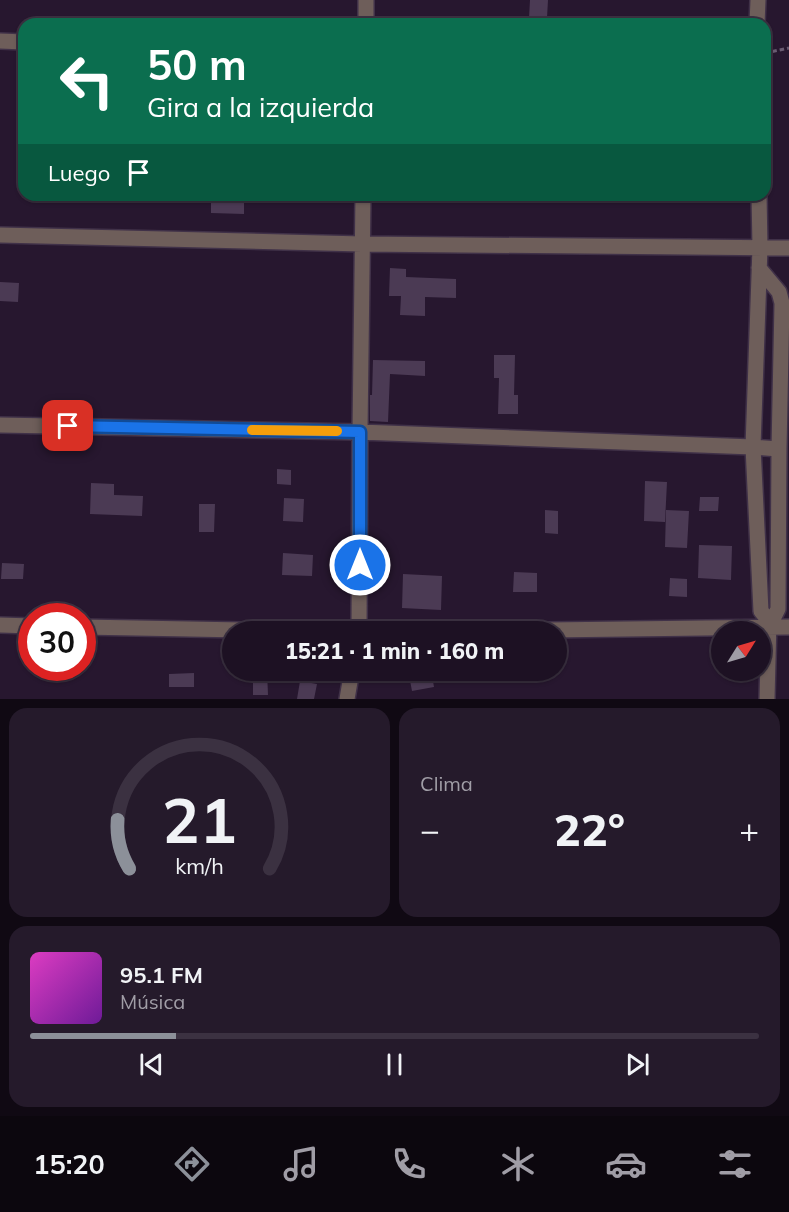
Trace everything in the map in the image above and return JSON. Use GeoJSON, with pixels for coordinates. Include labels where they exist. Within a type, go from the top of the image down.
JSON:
{"type":"FeatureCollection","features":[{"type":"Feature","properties":{"kind":"street"},"geometry":{"type":"LineString","coordinates":[[366,0],[366,18]]}},
{"type":"Feature","properties":{"kind":"street"},"geometry":{"type":"LineString","coordinates":[[757,18],[758,0]]}},
{"type":"Feature","properties":{"kind":"street"},"geometry":{"type":"LineString","coordinates":[[0,41],[18,42]]}},
{"type":"Feature","properties":{"kind":"street"},"geometry":{"type":"LineString","coordinates":[[359,621],[363,201]]}},
{"type":"Feature","properties":{"kind":"street"},"geometry":{"type":"LineString","coordinates":[[759,201],[760,247],[753,447],[761,611],[767,621]]}},
{"type":"Feature","properties":{"kind":"street"},"geometry":{"type":"LineString","coordinates":[[0,235],[362,244],[789,248]]}},
{"type":"Feature","properties":{"kind":"street"},"geometry":{"type":"LineString","coordinates":[[759,268],[778,292],[782,303],[778,609],[771,622]]}},
{"type":"Feature","properties":{"kind":"street"},"geometry":{"type":"LineString","coordinates":[[0,425],[360,432],[779,449]]}},
{"type":"Feature","properties":{"kind":"street"},"geometry":{"type":"LineString","coordinates":[[771,624],[789,627]]}},
{"type":"Feature","properties":{"kind":"street"},"geometry":{"type":"LineString","coordinates":[[0,625],[18,626]]}},
{"type":"Feature","properties":{"kind":"street"},"geometry":{"type":"LineString","coordinates":[[567,628],[711,625]]}},
{"type":"Feature","properties":{"kind":"street"},"geometry":{"type":"LineString","coordinates":[[96,627],[222,630]]}},
{"type":"Feature","properties":{"kind":"street"},"geometry":{"type":"LineString","coordinates":[[347,699],[350,681]]}},
{"type":"Feature","properties":{"kind":"street"},"geometry":{"type":"LineString","coordinates":[[767,681],[767,699]]}},
{"type":"Feature","properties":{"kind":"path"},"geometry":{"type":"LineString","coordinates":[[771,52],[789,48]]}},
{"type":"Feature","properties":{"kind":"building"},"geometry":{"type":"Polygon","coordinates":[[[530,0],[548,0],[547,18],[529,18],[530,0]]]}},
{"type":"Feature","properties":{"kind":"building"},"geometry":{"type":"Polygon","coordinates":[[[211,201],[244,201],[244,214],[211,213],[211,201]]]}},
{"type":"Feature","properties":{"kind":"building"},"geometry":{"type":"Polygon","coordinates":[[[390,268],[406,269],[406,277],[456,279],[456,298],[425,297],[425,316],[400,315],[401,296],[389,296],[390,268]]]}},
{"type":"Feature","properties":{"kind":"building"},"geometry":{"type":"Polygon","coordinates":[[[0,282],[19,283],[18,302],[0,301],[0,282]]]}},
{"type":"Feature","properties":{"kind":"building"},"geometry":{"type":"Polygon","coordinates":[[[494,355],[515,355],[514,395],[518,395],[518,414],[498,414],[499,378],[494,378],[494,355]]]}},
{"type":"Feature","properties":{"kind":"building"},"geometry":{"type":"Polygon","coordinates":[[[373,360],[425,361],[425,376],[390,374],[388,422],[370,421],[373,360]]]}},
{"type":"Feature","properties":{"kind":"building"},"geometry":{"type":"Polygon","coordinates":[[[277,469],[291,470],[291,485],[277,484],[277,469]]]}},
{"type":"Feature","properties":{"kind":"building"},"geometry":{"type":"Polygon","coordinates":[[[645,481],[667,482],[665,522],[644,521],[645,481]]]}},
{"type":"Feature","properties":{"kind":"building"},"geometry":{"type":"Polygon","coordinates":[[[91,483],[114,484],[114,495],[143,496],[142,516],[90,514],[91,483]]]}},
{"type":"Feature","properties":{"kind":"building"},"geometry":{"type":"Polygon","coordinates":[[[700,497],[719,497],[718,511],[699,511],[700,497]]]}},
{"type":"Feature","properties":{"kind":"building"},"geometry":{"type":"Polygon","coordinates":[[[284,498],[304,499],[303,522],[283,521],[284,498]]]}},
{"type":"Feature","properties":{"kind":"building"},"geometry":{"type":"Polygon","coordinates":[[[199,504],[215,504],[214,532],[199,532],[199,504]]]}},
{"type":"Feature","properties":{"kind":"building"},"geometry":{"type":"Polygon","coordinates":[[[545,510],[558,511],[558,534],[545,533],[545,510]]]}},
{"type":"Feature","properties":{"kind":"building"},"geometry":{"type":"Polygon","coordinates":[[[666,510],[689,511],[687,548],[665,547],[666,510]]]}},
{"type":"Feature","properties":{"kind":"building"},"geometry":{"type":"Polygon","coordinates":[[[699,545],[732,546],[731,580],[698,578],[699,545]]]}},
{"type":"Feature","properties":{"kind":"building"},"geometry":{"type":"Polygon","coordinates":[[[283,553],[313,555],[312,576],[282,575],[283,553]]]}},
{"type":"Feature","properties":{"kind":"building"},"geometry":{"type":"Polygon","coordinates":[[[2,563],[24,564],[23,579],[1,579],[2,563]]]}},
{"type":"Feature","properties":{"kind":"building"},"geometry":{"type":"Polygon","coordinates":[[[514,572],[537,573],[537,592],[513,592],[514,572]]]}},
{"type":"Feature","properties":{"kind":"building"},"geometry":{"type":"Polygon","coordinates":[[[403,574],[442,576],[441,610],[402,608],[403,574]]]}},
{"type":"Feature","properties":{"kind":"building"},"geometry":{"type":"Polygon","coordinates":[[[670,578],[687,579],[687,597],[669,596],[670,578]]]}},
{"type":"Feature","properties":{"kind":"building"},"geometry":{"type":"Polygon","coordinates":[[[194,673],[194,687],[169,687],[169,674],[194,673]]]}},
{"type":"Feature","properties":{"kind":"building"},"geometry":{"type":"Polygon","coordinates":[[[253,681],[267,681],[268,695],[253,695],[253,681]]]}},
{"type":"Feature","properties":{"kind":"building"},"geometry":{"type":"Polygon","coordinates":[[[300,681],[317,684],[314,699],[297,699],[300,681]]]}},
{"type":"Feature","properties":{"kind":"building"},"geometry":{"type":"Polygon","coordinates":[[[410,681],[433,681],[434,687],[412,691],[410,681]]]}},
{"type":"Feature","properties":{"kind":"slow traffic"},"geometry":{"type":"LineString","coordinates":[[252,430],[337,431]]}},
{"type":"Feature","properties":{"kind":"route"},"geometry":{"type":"LineString","coordinates":[[68,426],[360,432],[360,565]]}}]}
